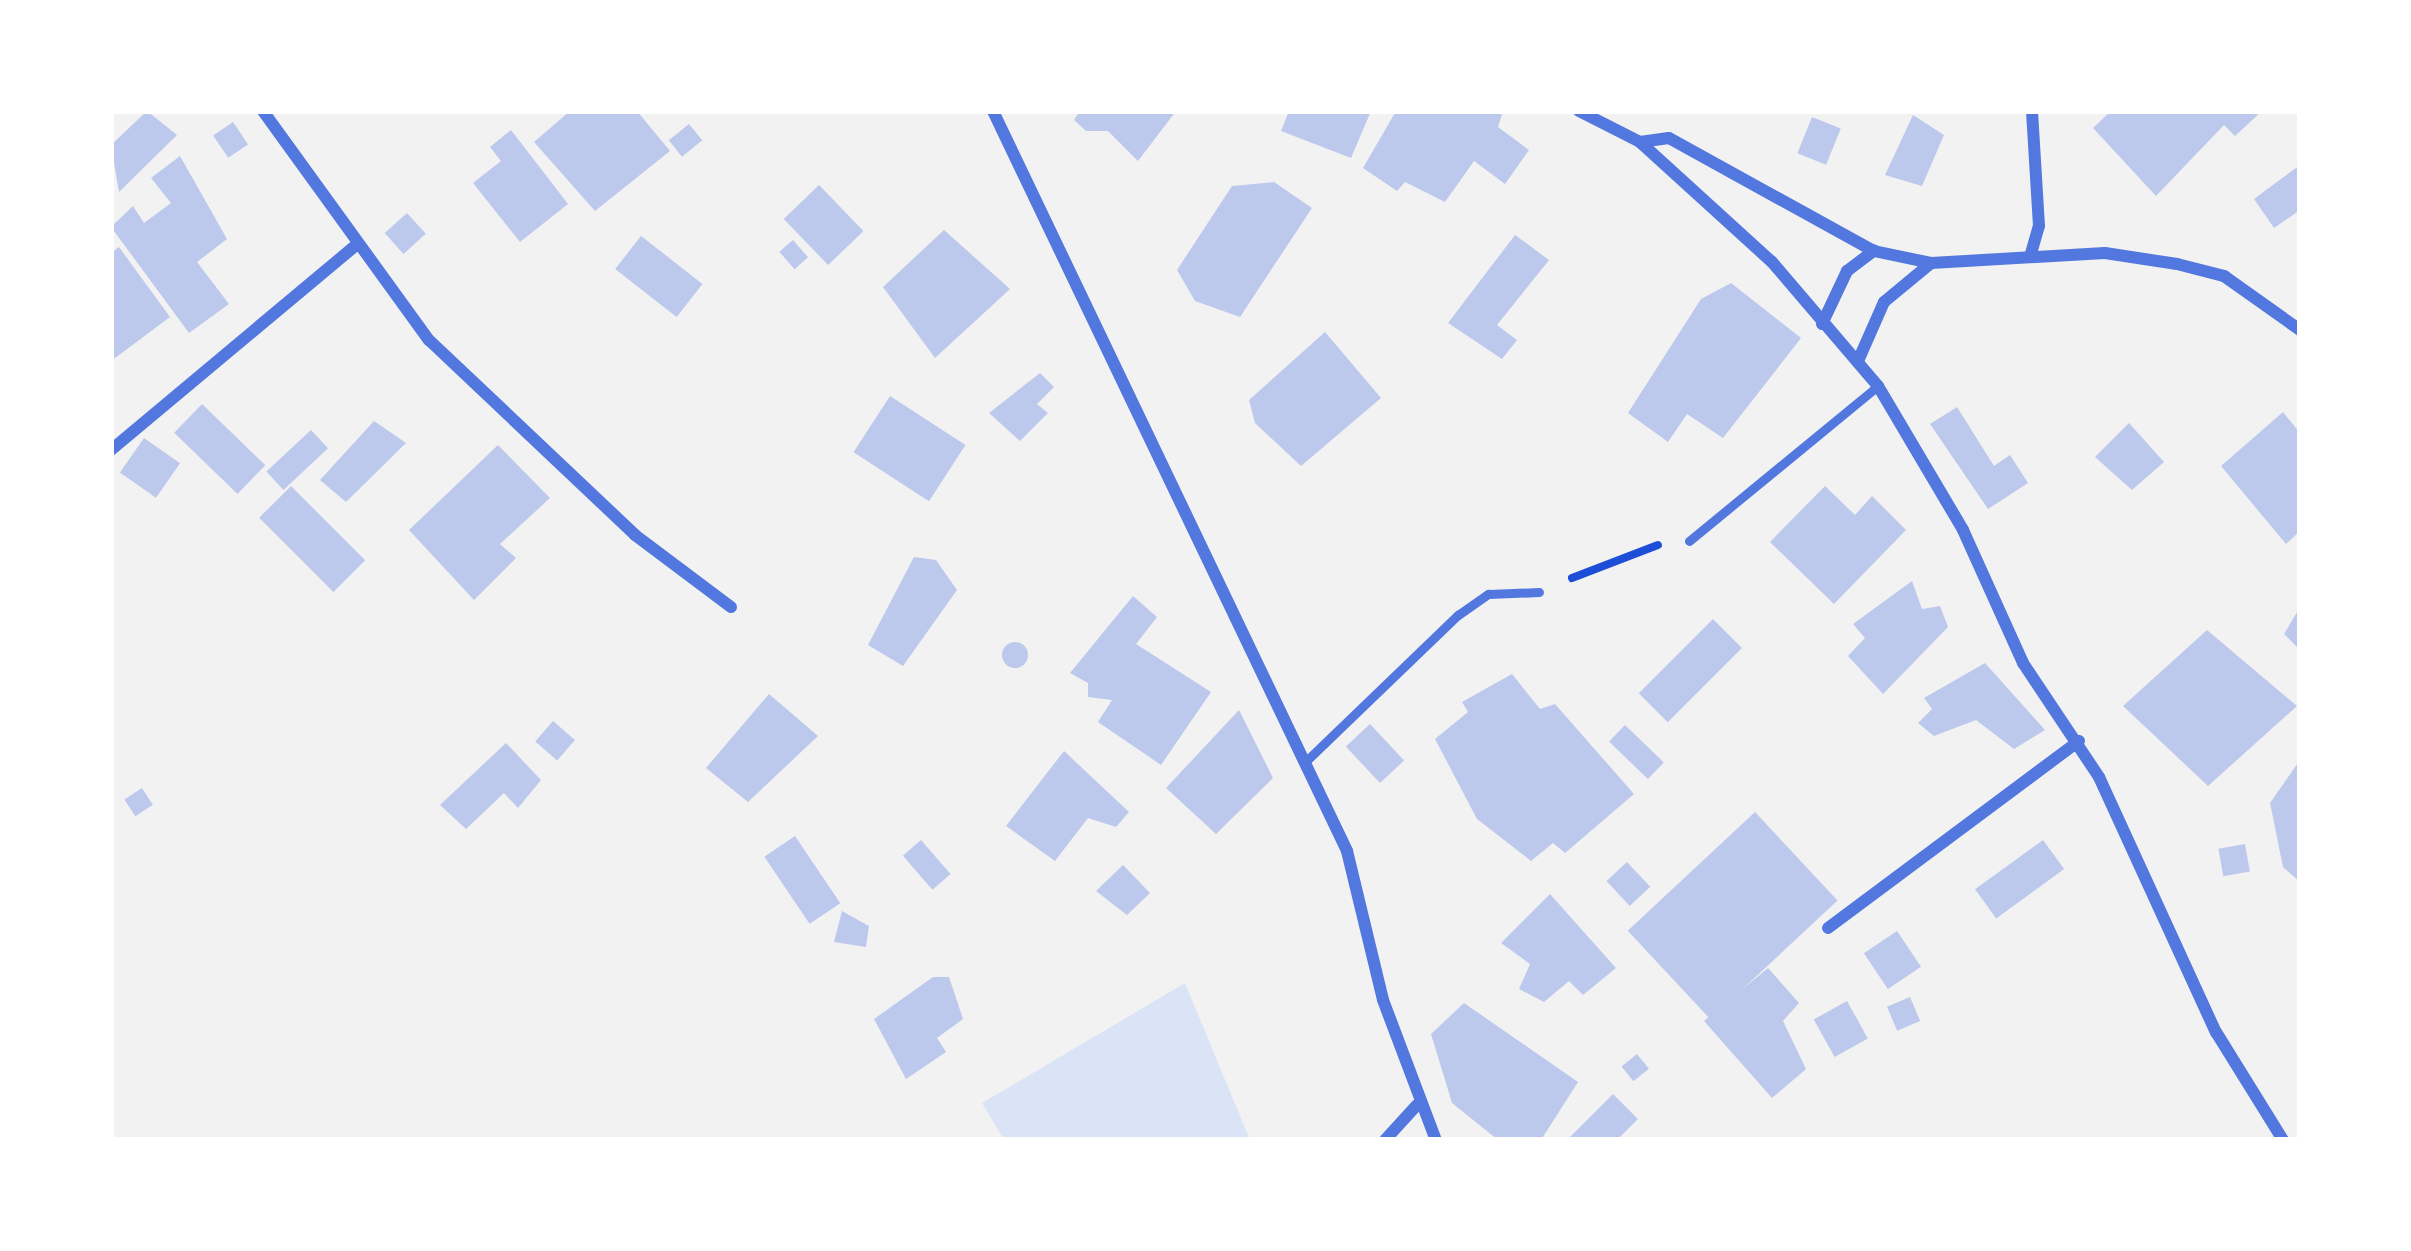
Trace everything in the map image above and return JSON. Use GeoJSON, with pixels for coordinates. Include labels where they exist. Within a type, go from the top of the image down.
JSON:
{"type":"FeatureCollection","features":[{"type":"Feature","properties":{"kind":"street"},"geometry":{"type":"LineString","coordinates":[[263,111],[429,340],[635,535],[730,607]]}},
{"type":"Feature","properties":{"kind":"street"},"geometry":{"type":"LineString","coordinates":[[992,111],[1367,901],[1417,1105],[1436,1140]]}},
{"type":"Feature","properties":{"kind":"street"},"geometry":{"type":"LineString","coordinates":[[1580,111],[1640,142],[1878,386],[2024,663],[2079,741],[2216,1032],[2283,1140]]}},
{"type":"Feature","properties":{"kind":"street"},"geometry":{"type":"LineString","coordinates":[[2030,257],[2039,226],[2032,111]]}},
{"type":"Feature","properties":{"kind":"street"},"geometry":{"type":"LineString","coordinates":[[1640,142],[1669,138],[1874,250],[1931,263],[2105,253],[2209,272],[2300,330]]}},
{"type":"Feature","properties":{"kind":"street"},"geometry":{"type":"LineString","coordinates":[[111,450],[357,244]]}},
{"type":"Feature","properties":{"kind":"street"},"geometry":{"type":"LineString","coordinates":[[1822,324],[1837,286],[1874,250]]}},
{"type":"Feature","properties":{"kind":"street"},"geometry":{"type":"LineString","coordinates":[[1858,361],[1884,302],[1931,263]]}},
{"type":"Feature","properties":{"kind":"street"},"geometry":{"type":"LineString","coordinates":[[1828,928],[2079,741]]}},
{"type":"Feature","properties":{"kind":"street"},"geometry":{"type":"LineString","coordinates":[[1385,1140],[1417,1105]]}},
{"type":"Feature","properties":{"kind":"lane"},"geometry":{"type":"LineString","coordinates":[[1689,541],[1878,386]]}},
{"type":"Feature","properties":{"kind":"lane"},"geometry":{"type":"LineString","coordinates":[[1304,763],[1458,615],[1488,594],[1539,592]]}},
{"type":"Feature","properties":{"kind":"path"},"geometry":{"type":"LineString","coordinates":[[1539,592],[1636,549],[1689,541]]}},
{"type":"Feature","properties":{"kind":"shaded area"},"geometry":{"type":"Polygon","coordinates":[[[1185,983],[1250,1140],[1004,1140],[982,1103],[1185,983]]]}},
{"type":"Feature","properties":{"kind":"building"},"geometry":{"type":"Polygon","coordinates":[[[147,111],[177,135],[119,192],[111,145],[147,111]]]}},
{"type":"Feature","properties":{"kind":"building"},"geometry":{"type":"Polygon","coordinates":[[[570,111],[637,111],[670,151],[595,211],[534,142],[570,111]]]}},
{"type":"Feature","properties":{"kind":"building"},"geometry":{"type":"Polygon","coordinates":[[[1080,111],[1176,111],[1138,161],[1108,131],[1086,131],[1074,120],[1080,111]]]}},
{"type":"Feature","properties":{"kind":"building"},"geometry":{"type":"Polygon","coordinates":[[[1289,111],[1371,111],[1351,158],[1281,131],[1289,111]]]}},
{"type":"Feature","properties":{"kind":"building"},"geometry":{"type":"Polygon","coordinates":[[[1396,111],[1503,111],[1498,127],[1529,150],[1505,184],[1474,161],[1445,202],[1405,182],[1397,191],[1363,168],[1396,111]]]}},
{"type":"Feature","properties":{"kind":"building"},"geometry":{"type":"Polygon","coordinates":[[[2111,111],[2262,111],[2235,136],[2224,125],[2156,196],[2093,128],[2111,111]]]}},
{"type":"Feature","properties":{"kind":"building"},"geometry":{"type":"Polygon","coordinates":[[[1913,115],[1944,135],[1922,186],[1885,175],[1913,115]]]}},
{"type":"Feature","properties":{"kind":"building"},"geometry":{"type":"Polygon","coordinates":[[[1812,117],[1841,129],[1826,165],[1797,153],[1812,117]]]}},
{"type":"Feature","properties":{"kind":"building"},"geometry":{"type":"Polygon","coordinates":[[[233,122],[248,144],[228,158],[213,135],[233,122]]]}},
{"type":"Feature","properties":{"kind":"building"},"geometry":{"type":"Polygon","coordinates":[[[689,124],[702,140],[682,157],[669,140],[689,124]]]}},
{"type":"Feature","properties":{"kind":"building"},"geometry":{"type":"Polygon","coordinates":[[[511,130],[568,204],[520,242],[473,183],[501,161],[490,147],[511,130]]]}},
{"type":"Feature","properties":{"kind":"building"},"geometry":{"type":"Polygon","coordinates":[[[180,156],[227,239],[197,262],[229,304],[189,333],[111,227],[133,206],[144,223],[171,203],[151,178],[180,156]]]}},
{"type":"Feature","properties":{"kind":"building"},"geometry":{"type":"Polygon","coordinates":[[[2300,165],[2300,210],[2274,228],[2254,199],[2300,165]]]}},
{"type":"Feature","properties":{"kind":"building"},"geometry":{"type":"Polygon","coordinates":[[[1274,182],[1312,208],[1240,317],[1195,301],[1177,270],[1232,186],[1274,182]]]}},
{"type":"Feature","properties":{"kind":"building"},"geometry":{"type":"Polygon","coordinates":[[[819,185],[863,231],[828,265],[784,219],[819,185]]]}},
{"type":"Feature","properties":{"kind":"building"},"geometry":{"type":"Polygon","coordinates":[[[407,213],[426,234],[403,254],[385,233],[407,213]]]}},
{"type":"Feature","properties":{"kind":"building"},"geometry":{"type":"Polygon","coordinates":[[[944,230],[1010,289],[935,358],[883,287],[944,230]]]}},
{"type":"Feature","properties":{"kind":"building"},"geometry":{"type":"Polygon","coordinates":[[[1515,235],[1549,260],[1497,325],[1517,340],[1502,359],[1448,323],[1515,235]]]}},
{"type":"Feature","properties":{"kind":"building"},"geometry":{"type":"Polygon","coordinates":[[[641,236],[702,284],[677,317],[615,269],[641,236]]]}},
{"type":"Feature","properties":{"kind":"building"},"geometry":{"type":"Polygon","coordinates":[[[793,240],[808,257],[795,269],[779,252],[793,240]]]}},
{"type":"Feature","properties":{"kind":"building"},"geometry":{"type":"Polygon","coordinates":[[[119,247],[170,317],[111,361],[111,253],[119,247]]]}},
{"type":"Feature","properties":{"kind":"building"},"geometry":{"type":"Polygon","coordinates":[[[1731,283],[1801,338],[1723,438],[1687,414],[1668,442],[1628,413],[1701,299],[1731,283]]]}},
{"type":"Feature","properties":{"kind":"building"},"geometry":{"type":"Polygon","coordinates":[[[1325,332],[1381,398],[1301,466],[1255,423],[1249,400],[1325,332]]]}},
{"type":"Feature","properties":{"kind":"building"},"geometry":{"type":"Polygon","coordinates":[[[1040,373],[1054,387],[1037,404],[1048,413],[1020,441],[989,413],[1040,373]]]}},
{"type":"Feature","properties":{"kind":"building"},"geometry":{"type":"Polygon","coordinates":[[[890,396],[965,445],[929,501],[854,452],[890,396]]]}},
{"type":"Feature","properties":{"kind":"building"},"geometry":{"type":"Polygon","coordinates":[[[202,404],[265,465],[238,494],[174,433],[202,404]]]}},
{"type":"Feature","properties":{"kind":"building"},"geometry":{"type":"Polygon","coordinates":[[[1957,407],[1994,466],[2010,455],[2028,483],[1988,509],[1930,424],[1957,407]]]}},
{"type":"Feature","properties":{"kind":"building"},"geometry":{"type":"Polygon","coordinates":[[[2283,412],[2300,433],[2300,531],[2286,544],[2221,466],[2283,412]]]}},
{"type":"Feature","properties":{"kind":"building"},"geometry":{"type":"Polygon","coordinates":[[[374,421],[406,443],[346,502],[320,480],[374,421]]]}},
{"type":"Feature","properties":{"kind":"building"},"geometry":{"type":"Polygon","coordinates":[[[2129,423],[2164,462],[2132,490],[2095,457],[2129,423]]]}},
{"type":"Feature","properties":{"kind":"building"},"geometry":{"type":"Polygon","coordinates":[[[311,430],[328,448],[283,490],[266,472],[311,430]]]}},
{"type":"Feature","properties":{"kind":"building"},"geometry":{"type":"Polygon","coordinates":[[[144,438],[180,463],[156,498],[120,472],[144,438]]]}},
{"type":"Feature","properties":{"kind":"building"},"geometry":{"type":"Polygon","coordinates":[[[498,445],[550,498],[500,544],[516,558],[474,600],[409,530],[498,445]]]}},
{"type":"Feature","properties":{"kind":"building"},"geometry":{"type":"Polygon","coordinates":[[[291,486],[365,560],[333,592],[259,518],[291,486]]]}},
{"type":"Feature","properties":{"kind":"building"},"geometry":{"type":"Polygon","coordinates":[[[1825,486],[1855,515],[1872,496],[1906,530],[1834,604],[1770,542],[1825,486]]]}},
{"type":"Feature","properties":{"kind":"building"},"geometry":{"type":"Polygon","coordinates":[[[914,557],[936,560],[957,590],[903,666],[868,645],[914,557]]]}},
{"type":"Feature","properties":{"kind":"building"},"geometry":{"type":"Polygon","coordinates":[[[1912,581],[1922,609],[1940,606],[1948,627],[1883,694],[1848,656],[1865,638],[1853,624],[1912,581]]]}},
{"type":"Feature","properties":{"kind":"building"},"geometry":{"type":"Polygon","coordinates":[[[1133,596],[1157,617],[1136,644],[1211,692],[1161,765],[1098,722],[1112,700],[1088,697],[1088,683],[1070,673],[1133,596]]]}},
{"type":"Feature","properties":{"kind":"building"},"geometry":{"type":"Polygon","coordinates":[[[2300,607],[2300,650],[2284,634],[2300,607]]]}},
{"type":"Feature","properties":{"kind":"building"},"geometry":{"type":"Polygon","coordinates":[[[1713,619],[1742,648],[1668,722],[1639,693],[1713,619]]]}},
{"type":"Feature","properties":{"kind":"building"},"geometry":{"type":"Polygon","coordinates":[[[2207,630],[2297,706],[2208,786],[2123,706],[2207,630]]]}},
{"type":"Feature","properties":{"kind":"building"},"geometry":{"type":"Polygon","coordinates":[[[1015,642],[1028,655],[1015,668],[1002,655],[1015,642]]]}},
{"type":"Feature","properties":{"kind":"building"},"geometry":{"type":"Polygon","coordinates":[[[1985,663],[2045,730],[2014,749],[1976,720],[1934,736],[1918,723],[1932,709],[1924,698],[1985,663]]]}},
{"type":"Feature","properties":{"kind":"building"},"geometry":{"type":"Polygon","coordinates":[[[1512,674],[1540,709],[1555,704],[1634,794],[1565,853],[1553,843],[1531,861],[1477,819],[1435,739],[1468,712],[1462,702],[1512,674]]]}},
{"type":"Feature","properties":{"kind":"building"},"geometry":{"type":"Polygon","coordinates":[[[769,694],[818,736],[748,802],[706,768],[769,694]]]}},
{"type":"Feature","properties":{"kind":"building"},"geometry":{"type":"Polygon","coordinates":[[[1239,710],[1273,778],[1216,834],[1166,788],[1239,710]]]}},
{"type":"Feature","properties":{"kind":"building"},"geometry":{"type":"Polygon","coordinates":[[[553,721],[575,740],[557,760],[535,741],[553,721]]]}},
{"type":"Feature","properties":{"kind":"building"},"geometry":{"type":"Polygon","coordinates":[[[1370,724],[1404,761],[1380,783],[1346,747],[1370,724]]]}},
{"type":"Feature","properties":{"kind":"building"},"geometry":{"type":"Polygon","coordinates":[[[1625,725],[1664,763],[1648,779],[1609,742],[1625,725]]]}},
{"type":"Feature","properties":{"kind":"building"},"geometry":{"type":"Polygon","coordinates":[[[506,743],[541,780],[518,808],[504,793],[466,829],[440,805],[506,743]]]}},
{"type":"Feature","properties":{"kind":"building"},"geometry":{"type":"Polygon","coordinates":[[[1064,751],[1129,812],[1116,827],[1088,818],[1055,861],[1006,826],[1064,751]]]}},
{"type":"Feature","properties":{"kind":"building"},"geometry":{"type":"Polygon","coordinates":[[[2300,760],[2300,882],[2283,867],[2270,803],[2300,760]]]}},
{"type":"Feature","properties":{"kind":"building"},"geometry":{"type":"Polygon","coordinates":[[[142,788],[153,805],[135,816],[124,799],[142,788]]]}},
{"type":"Feature","properties":{"kind":"building"},"geometry":{"type":"Polygon","coordinates":[[[1755,812],[1838,900],[1710,1019],[1628,931],[1755,812]]]}},
{"type":"Feature","properties":{"kind":"building"},"geometry":{"type":"Polygon","coordinates":[[[795,836],[840,903],[810,924],[764,857],[795,836]]]}},
{"type":"Feature","properties":{"kind":"building"},"geometry":{"type":"Polygon","coordinates":[[[921,840],[951,874],[932,890],[903,856],[921,840]]]}},
{"type":"Feature","properties":{"kind":"building"},"geometry":{"type":"Polygon","coordinates":[[[2043,840],[2064,869],[1996,918],[1975,889],[2043,840]]]}},
{"type":"Feature","properties":{"kind":"building"},"geometry":{"type":"Polygon","coordinates":[[[2245,844],[2250,872],[2223,876],[2218,849],[2245,844]]]}},
{"type":"Feature","properties":{"kind":"building"},"geometry":{"type":"Polygon","coordinates":[[[1627,862],[1650,887],[1630,906],[1607,881],[1627,862]]]}},
{"type":"Feature","properties":{"kind":"building"},"geometry":{"type":"Polygon","coordinates":[[[1123,865],[1150,893],[1127,915],[1096,891],[1123,865]]]}},
{"type":"Feature","properties":{"kind":"building"},"geometry":{"type":"Polygon","coordinates":[[[1550,894],[1616,968],[1583,995],[1569,981],[1544,1002],[1519,989],[1530,964],[1501,943],[1550,894]]]}},
{"type":"Feature","properties":{"kind":"building"},"geometry":{"type":"Polygon","coordinates":[[[842,911],[869,926],[866,947],[834,942],[842,911]]]}},
{"type":"Feature","properties":{"kind":"building"},"geometry":{"type":"Polygon","coordinates":[[[1897,931],[1921,967],[1888,989],[1864,953],[1897,931]]]}},
{"type":"Feature","properties":{"kind":"building"},"geometry":{"type":"Polygon","coordinates":[[[1768,968],[1799,1003],[1783,1021],[1806,1069],[1772,1098],[1704,1021],[1768,968]]]}},
{"type":"Feature","properties":{"kind":"building"},"geometry":{"type":"Polygon","coordinates":[[[933,977],[949,977],[963,1019],[937,1038],[946,1052],[906,1079],[874,1019],[933,977]]]}},
{"type":"Feature","properties":{"kind":"building"},"geometry":{"type":"Polygon","coordinates":[[[1910,997],[1920,1021],[1897,1031],[1887,1007],[1910,997]]]}},
{"type":"Feature","properties":{"kind":"building"},"geometry":{"type":"Polygon","coordinates":[[[1847,1001],[1868,1039],[1835,1057],[1814,1019],[1847,1001]]]}},
{"type":"Feature","properties":{"kind":"building"},"geometry":{"type":"Polygon","coordinates":[[[1464,1003],[1578,1082],[1541,1140],[1498,1140],[1452,1103],[1431,1034],[1464,1003]]]}},
{"type":"Feature","properties":{"kind":"building"},"geometry":{"type":"Polygon","coordinates":[[[1637,1054],[1649,1069],[1633,1081],[1621,1067],[1637,1054]]]}},
{"type":"Feature","properties":{"kind":"building"},"geometry":{"type":"Polygon","coordinates":[[[1613,1094],[1638,1119],[1617,1140],[1567,1140],[1613,1094]]]}}]}
